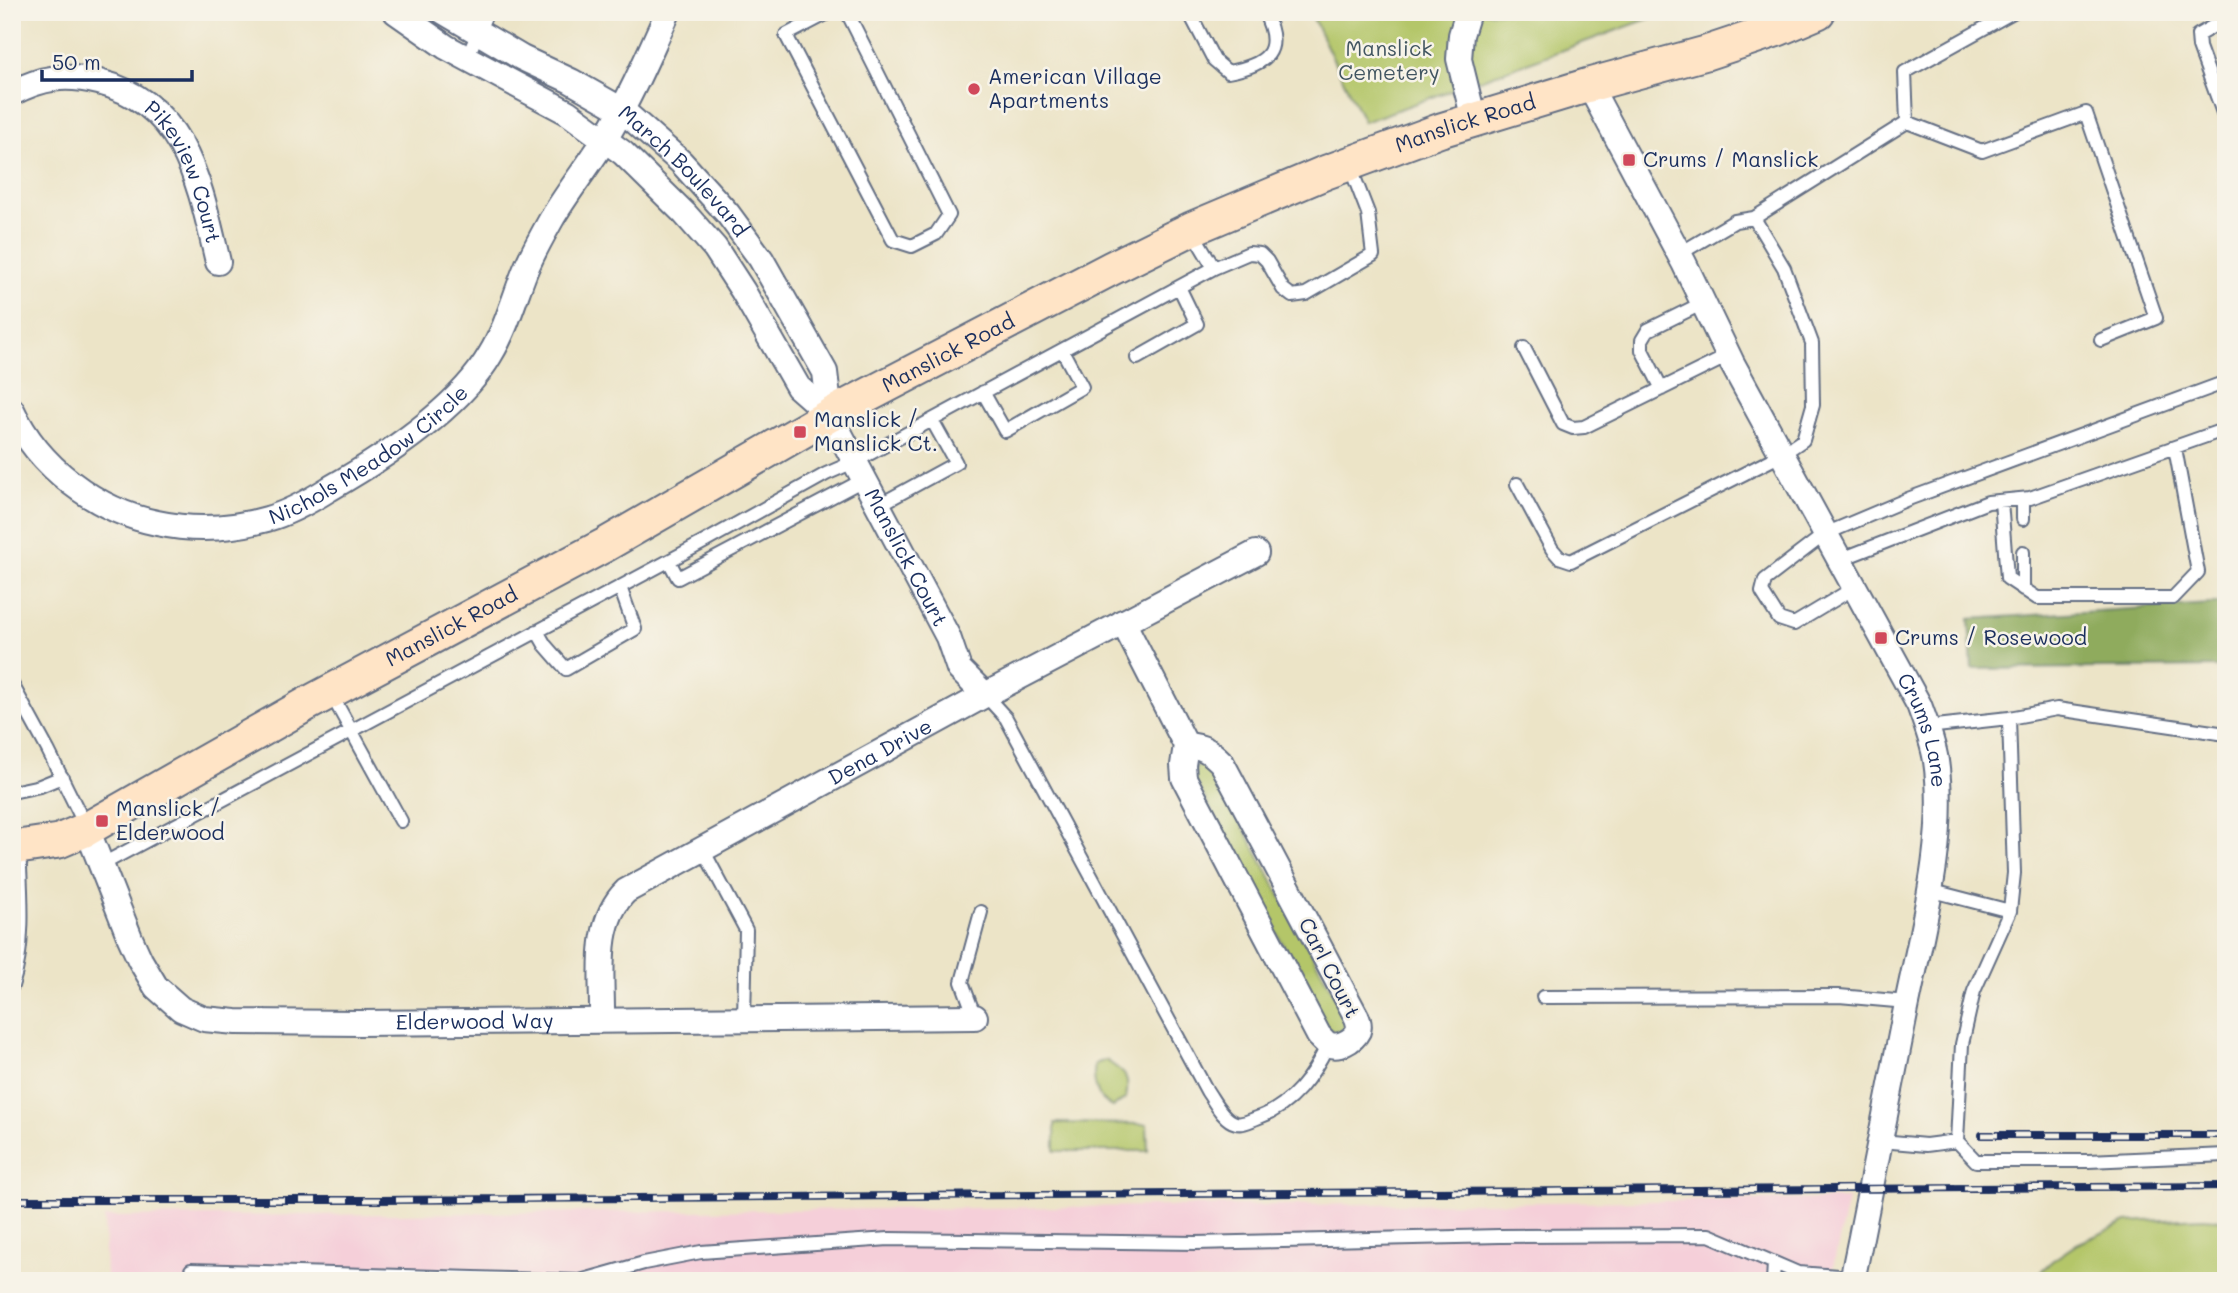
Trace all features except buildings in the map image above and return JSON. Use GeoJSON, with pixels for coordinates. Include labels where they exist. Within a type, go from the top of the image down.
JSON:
{"type":"FeatureCollection","features":[{"type":"Feature","properties":{"kind":"main road","name":"Manslick Road"},"geometry":{"type":"LineString","coordinates":[[16,848],[59,841],[87,829],[330,692],[534,584],[830,415],[1191,229],[1349,163],[1474,120],[1706,53],[1779,29],[1818,12]]}},
{"type":"Feature","properties":{"kind":"street"},"geometry":{"type":"LineString","coordinates":[[396,12],[446,47],[536,94],[613,124],[623,153],[685,214],[715,248],[798,387],[830,415]]}},
{"type":"Feature","properties":{"kind":"street","name":"March Boulevard"},"geometry":{"type":"LineString","coordinates":[[444,12],[483,22],[522,58],[571,81],[613,124],[681,162],[728,214],[761,259],[825,372],[830,415]]}},
{"type":"Feature","properties":{"kind":"street","name":"Nichols Meadow Circle"},"geometry":{"type":"LineString","coordinates":[[12,410],[33,445],[55,469],[80,490],[143,521],[176,527],[207,529],[238,526],[270,518],[304,504],[367,467],[432,419],[471,381],[490,355],[506,322],[526,268],[551,221],[613,124],[668,12]]}},
{"type":"Feature","properties":{"kind":"street"},"geometry":{"type":"LineString","coordinates":[[1468,12],[1461,35],[1459,59],[1474,120]]}},
{"type":"Feature","properties":{"kind":"street","name":"Pikeview Court"},"geometry":{"type":"LineString","coordinates":[[12,93],[34,82],[59,78],[85,79],[110,85],[135,97],[158,114],[176,135],[197,175],[218,262]]}},
{"type":"Feature","properties":{"kind":"street","name":"Crums Lane"},"geometry":{"type":"LineString","coordinates":[[1589,85],[1679,254],[1728,356],[1919,705],[1936,763],[1939,806],[1933,870],[1852,1279]]}},
{"type":"Feature","properties":{"kind":"street","name":"Manslick Court"},"geometry":{"type":"LineString","coordinates":[[830,415],[948,638],[959,669],[985,695]]}},
{"type":"Feature","properties":{"kind":"street","name":"Dena Drive"},"geometry":{"type":"LineString","coordinates":[[602,1020],[603,940],[606,922],[612,907],[626,891],[985,695],[1256,553]]}},
{"type":"Feature","properties":{"kind":"street","name":"Carl Court"},"geometry":{"type":"LineString","coordinates":[[1123,622],[1186,745],[1184,778],[1319,1036],[1328,1044],[1340,1046],[1358,1032],[1359,1022],[1355,1014],[1222,763],[1200,745],[1186,745]]}},
{"type":"Feature","properties":{"kind":"street","name":"Elderwood Way"},"geometry":{"type":"LineString","coordinates":[[87,829],[135,949],[156,987],[181,1009],[204,1018],[236,1022],[975,1017]]}},
{"type":"Feature","properties":{"kind":"lane"},"geometry":{"type":"LineString","coordinates":[[830,12],[786,35],[893,240],[912,246],[936,233],[949,215],[847,12]]}},
{"type":"Feature","properties":{"kind":"lane"},"geometry":{"type":"LineString","coordinates":[[1189,12],[1214,60],[1228,72],[1250,68],[1269,55],[1274,42],[1264,12]]}},
{"type":"Feature","properties":{"kind":"lane"},"geometry":{"type":"LineString","coordinates":[[1907,122],[1905,72],[2013,12]]}},
{"type":"Feature","properties":{"kind":"lane"},"geometry":{"type":"LineString","coordinates":[[2226,19],[2198,35],[2199,47],[2226,121]]}},
{"type":"Feature","properties":{"kind":"lane"},"geometry":{"type":"LineString","coordinates":[[467,58],[483,22]]}},
{"type":"Feature","properties":{"kind":"lane"},"geometry":{"type":"LineString","coordinates":[[1907,122],[1982,150],[2085,113],[2156,318],[2101,340]]}},
{"type":"Feature","properties":{"kind":"lane"},"geometry":{"type":"LineString","coordinates":[[1679,254],[1735,221],[1754,218],[1907,122]]}},
{"type":"Feature","properties":{"kind":"lane"},"geometry":{"type":"LineString","coordinates":[[669,561],[678,578],[860,470],[932,420],[1214,268],[1249,253],[1260,254],[1283,289],[1292,296],[1306,294],[1373,255],[1368,213],[1349,163]]}},
{"type":"Feature","properties":{"kind":"lane"},"geometry":{"type":"LineString","coordinates":[[1517,484],[1552,549],[1559,557],[1571,561],[1782,455],[1803,440],[1814,405],[1812,343],[1784,268],[1754,218]]}},
{"type":"Feature","properties":{"kind":"lane"},"geometry":{"type":"LineString","coordinates":[[1191,229],[1214,268]]}},
{"type":"Feature","properties":{"kind":"lane"},"geometry":{"type":"LineString","coordinates":[[1137,358],[1197,324],[1179,287]]}},
{"type":"Feature","properties":{"kind":"lane"},"geometry":{"type":"LineString","coordinates":[[1662,389],[1643,350],[1642,340],[1648,330],[1703,303]]}},
{"type":"Feature","properties":{"kind":"lane"},"geometry":{"type":"LineString","coordinates":[[1524,348],[1563,424],[1573,428],[1584,427],[1728,356]]}},
{"type":"Feature","properties":{"kind":"lane"},"geometry":{"type":"LineString","coordinates":[[983,392],[1005,431],[1082,387],[1062,350]]}},
{"type":"Feature","properties":{"kind":"lane"},"geometry":{"type":"LineString","coordinates":[[1854,588],[1794,624],[1779,619],[1762,592],[1765,580],[1825,534],[1908,499],[2226,382]]}},
{"type":"Feature","properties":{"kind":"lane"},"geometry":{"type":"LineString","coordinates":[[879,505],[956,463],[932,420]]}},
{"type":"Feature","properties":{"kind":"lane"},"geometry":{"type":"LineString","coordinates":[[1839,560],[1988,502],[2023,499],[2226,429]]}},
{"type":"Feature","properties":{"kind":"lane"},"geometry":{"type":"LineString","coordinates":[[2001,500],[2007,578],[2036,598],[2173,598],[2198,572],[2175,448]]}},
{"type":"Feature","properties":{"kind":"lane"},"geometry":{"type":"LineString","coordinates":[[101,865],[826,474],[860,470]]}},
{"type":"Feature","properties":{"kind":"lane"},"geometry":{"type":"LineString","coordinates":[[2023,499],[2023,519]]}},
{"type":"Feature","properties":{"kind":"lane"},"geometry":{"type":"LineString","coordinates":[[2023,552],[2023,589]]}},
{"type":"Feature","properties":{"kind":"lane"},"geometry":{"type":"LineString","coordinates":[[537,631],[545,645],[566,669],[635,629],[620,587]]}},
{"type":"Feature","properties":{"kind":"lane"},"geometry":{"type":"LineString","coordinates":[[12,684],[87,829]]}},
{"type":"Feature","properties":{"kind":"lane"},"geometry":{"type":"LineString","coordinates":[[330,692],[401,821]]}},
{"type":"Feature","properties":{"kind":"lane"},"geometry":{"type":"LineString","coordinates":[[985,695],[1006,718],[1207,1091],[1225,1117],[1236,1123],[1247,1122],[1266,1115],[1292,1098],[1304,1084],[1328,1044]]}},
{"type":"Feature","properties":{"kind":"lane"},"geometry":{"type":"LineString","coordinates":[[1927,727],[2010,718],[2057,709],[2226,734]]}},
{"type":"Feature","properties":{"kind":"lane"},"geometry":{"type":"LineString","coordinates":[[2010,718],[2014,873],[2010,911],[1974,990],[1962,1044],[1957,1141],[1976,1161],[2088,1161],[2226,1155]]}},
{"type":"Feature","properties":{"kind":"lane"},"geometry":{"type":"LineString","coordinates":[[12,792],[62,778]]}},
{"type":"Feature","properties":{"kind":"lane"},"geometry":{"type":"LineString","coordinates":[[12,986],[17,972],[21,910],[16,848]]}},
{"type":"Feature","properties":{"kind":"lane"},"geometry":{"type":"LineString","coordinates":[[702,848],[746,930],[744,1018]]}},
{"type":"Feature","properties":{"kind":"lane"},"geometry":{"type":"LineString","coordinates":[[1929,890],[2010,911]]}},
{"type":"Feature","properties":{"kind":"lane"},"geometry":{"type":"LineString","coordinates":[[975,1017],[962,982],[981,912]]}},
{"type":"Feature","properties":{"kind":"lane"},"geometry":{"type":"LineString","coordinates":[[1543,997],[1839,996],[1907,1002]]}},
{"type":"Feature","properties":{"kind":"lane"},"geometry":{"type":"LineString","coordinates":[[1881,1141],[1926,1145],[1957,1141]]}},
{"type":"Feature","properties":{"kind":"lane"},"geometry":{"type":"LineString","coordinates":[[191,1281],[191,1270],[319,1278],[580,1281],[644,1263],[701,1252],[889,1239],[1196,1242],[1709,1235],[1798,1273],[1852,1279]]}},
{"type":"Feature","properties":{"kind":"lane"},"geometry":{"type":"LineString","coordinates":[[1773,1281],[1774,1263]]}},
{"type":"Feature","properties":{"kind":"shaded area"},"geometry":{"type":"Polygon","coordinates":[[[1848,1199],[1830,1281],[106,1281],[104,1217],[1848,1199]]]}},
{"type":"Feature","properties":{"kind":"green space","name":"Manslick Cemetery"},"geometry":{"type":"Polygon","coordinates":[[[1310,12],[1667,12],[1364,122],[1310,12]]]}},
{"type":"Feature","properties":{"kind":"green space"},"geometry":{"type":"Polygon","coordinates":[[[2226,603],[2226,667],[1972,669],[1969,619],[2226,603]]]}},
{"type":"Feature","properties":{"kind":"green space"},"geometry":{"type":"Polygon","coordinates":[[[1204,762],[1209,764],[1347,1018],[1344,1030],[1337,1033],[1328,1029],[1195,780],[1195,767],[1204,762]]]}},
{"type":"Feature","properties":{"kind":"green space"},"geometry":{"type":"Polygon","coordinates":[[[1106,1060],[1124,1074],[1127,1083],[1126,1098],[1113,1107],[1099,1095],[1094,1077],[1095,1064],[1106,1060]]]}},
{"type":"Feature","properties":{"kind":"green space"},"geometry":{"type":"Polygon","coordinates":[[[1055,1123],[1147,1124],[1148,1151],[1055,1151],[1055,1123]]]}},
{"type":"Feature","properties":{"kind":"green space"},"geometry":{"type":"Polygon","coordinates":[[[2203,1218],[2226,1220],[2226,1281],[2030,1281],[2052,1261],[2077,1244],[2127,1222],[2203,1218]]]}},
{"type":"Feature","properties":{"kind":"railway"},"geometry":{"type":"LineString","coordinates":[[1982,1135],[2226,1135]]}},
{"type":"Feature","properties":{"kind":"railway"},"geometry":{"type":"LineString","coordinates":[[12,1200],[380,1200],[2226,1186]]}},
{"type":"Feature","properties":{"kind":"place","name":"American Village Apartments"},"geometry":{"type":"Point","coordinates":[974,89]}},
{"type":"Feature","properties":{"kind":"place","name":"Crums / Manslick"},"geometry":{"type":"Point","coordinates":[1629,160]}},
{"type":"Feature","properties":{"kind":"place","name":"Manslick / Manslick Ct."},"geometry":{"type":"Point","coordinates":[800,432]}},
{"type":"Feature","properties":{"kind":"place","name":"Crums / Rosewood"},"geometry":{"type":"Point","coordinates":[1881,638]}},
{"type":"Feature","properties":{"kind":"place","name":"Manslick / Elderwood"},"geometry":{"type":"Point","coordinates":[102,821]}}]}
